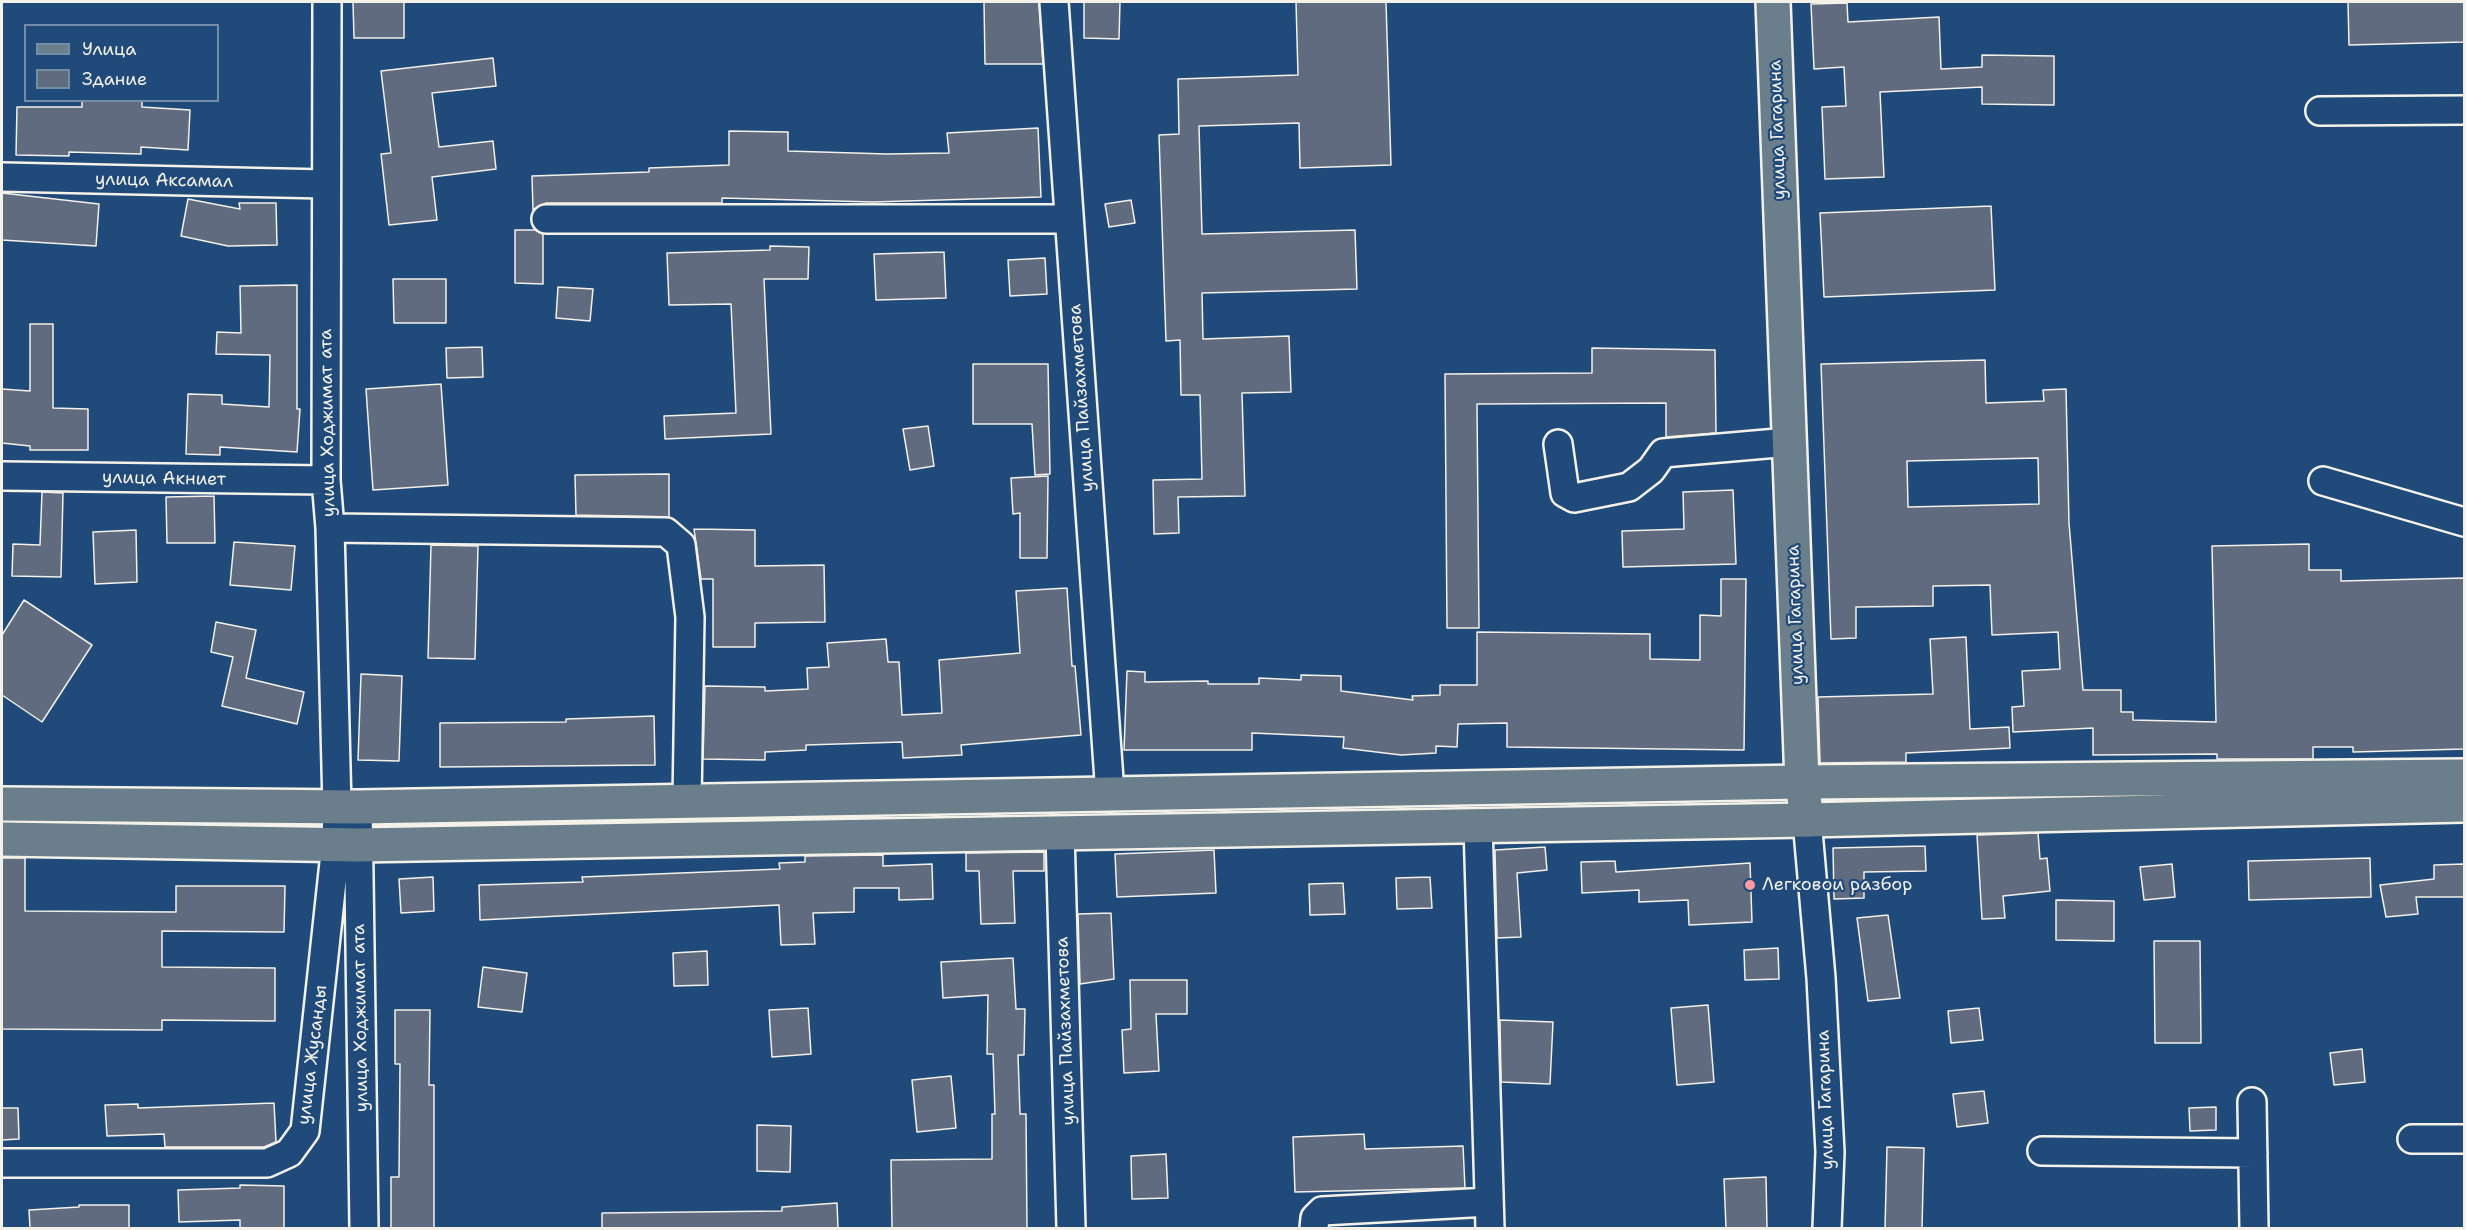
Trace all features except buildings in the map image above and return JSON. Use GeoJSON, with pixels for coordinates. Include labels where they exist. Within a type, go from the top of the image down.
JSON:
{"type":"FeatureCollection","features":[{"type":"Feature","properties":{"kind":"main road","name":"улица Гагарина"},"geometry":{"type":"LineString","coordinates":[[1773,2],[1802,782],[1807,820]]}},
{"type":"Feature","properties":{"kind":"main road"},"geometry":{"type":"LineString","coordinates":[[2,804],[348,807],[1802,782],[2464,776]]}},
{"type":"Feature","properties":{"kind":"main road"},"geometry":{"type":"LineString","coordinates":[[2,839],[347,844],[1807,820],[2464,805]]}},
{"type":"Feature","properties":{"kind":"street","name":"улица Ходжимат ата"},"geometry":{"type":"LineString","coordinates":[[327,2],[326,480],[348,807],[347,844],[364,1228]]}},
{"type":"Feature","properties":{"kind":"street","name":"улица Пайзахметова"},"geometry":{"type":"LineString","coordinates":[[1054,2],[1110,794]]}},
{"type":"Feature","properties":{"kind":"street"},"geometry":{"type":"LineString","coordinates":[[2320,111],[2464,110]]}},
{"type":"Feature","properties":{"kind":"street","name":"улица Аксамал"},"geometry":{"type":"LineString","coordinates":[[2,177],[326,184]]}},
{"type":"Feature","properties":{"kind":"street"},"geometry":{"type":"LineString","coordinates":[[546,219],[1069,219]]}},
{"type":"Feature","properties":{"kind":"street"},"geometry":{"type":"LineString","coordinates":[[1558,444],[1565,493],[1574,498],[1629,487],[1651,470],[1663,453],[1789,442]]}},
{"type":"Feature","properties":{"kind":"street","name":"улица Акниет"},"geometry":{"type":"LineString","coordinates":[[2,476],[326,480]]}},
{"type":"Feature","properties":{"kind":"street"},"geometry":{"type":"LineString","coordinates":[[2323,481],[2464,522]]}},
{"type":"Feature","properties":{"kind":"street"},"geometry":{"type":"LineString","coordinates":[[330,528],[666,532],[681,545],[690,617],[687,801]]}},
{"type":"Feature","properties":{"kind":"street","name":"улица Гагарина"},"geometry":{"type":"LineString","coordinates":[[1807,820],[1825,1048],[1830,1152],[1827,1228]]}},
{"type":"Feature","properties":{"kind":"street"},"geometry":{"type":"LineString","coordinates":[[1478,825],[1490,1228]]}},
{"type":"Feature","properties":{"kind":"street","name":"улица Пайзахметова"},"geometry":{"type":"LineString","coordinates":[[1060,833],[1071,1228]]}},
{"type":"Feature","properties":{"kind":"street","name":"улица Жусанды"},"geometry":{"type":"LineString","coordinates":[[2,1164],[241,1164],[267,1163],[289,1153],[305,1131],[347,844]]}},
{"type":"Feature","properties":{"kind":"street"},"geometry":{"type":"LineString","coordinates":[[2252,1102],[2254,1228]]}},
{"type":"Feature","properties":{"kind":"street"},"geometry":{"type":"LineString","coordinates":[[2412,1140],[2464,1139]]}},
{"type":"Feature","properties":{"kind":"street"},"geometry":{"type":"LineString","coordinates":[[2042,1151],[2253,1153]]}},
{"type":"Feature","properties":{"kind":"street"},"geometry":{"type":"LineString","coordinates":[[1314,1228],[1315,1218],[1322,1211],[1489,1202]]}},
{"type":"Feature","properties":{"kind":"place","name":"Легковои разбор"},"geometry":{"type":"Point","coordinates":[1750,885]}}]}
